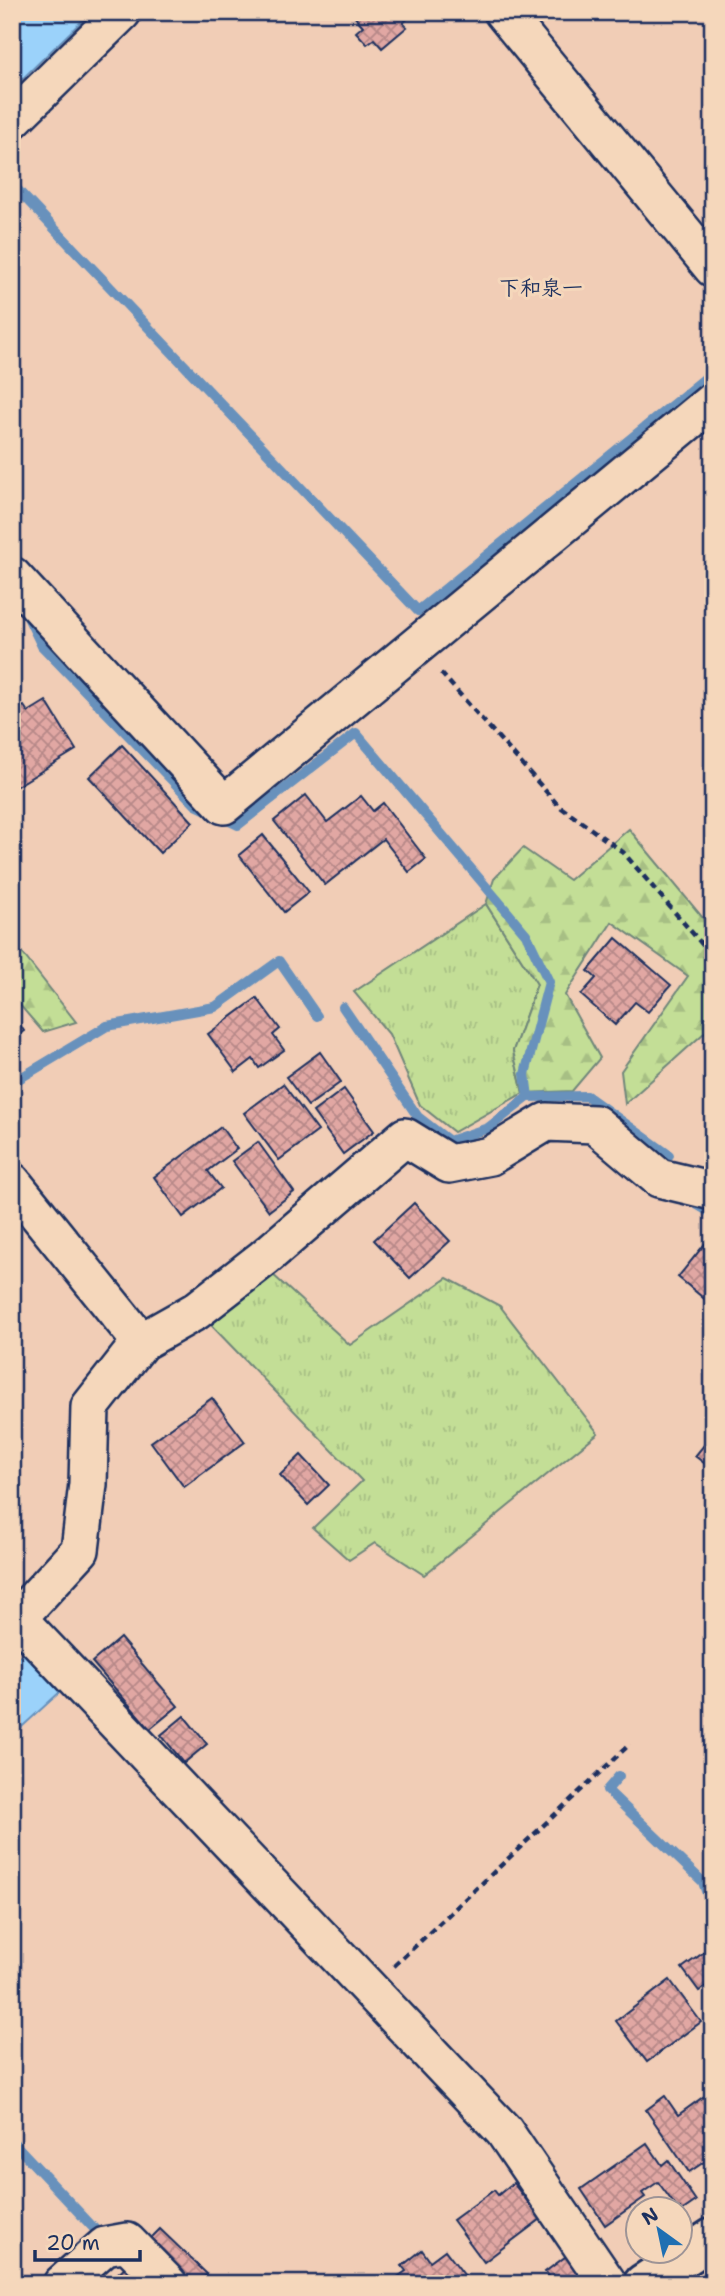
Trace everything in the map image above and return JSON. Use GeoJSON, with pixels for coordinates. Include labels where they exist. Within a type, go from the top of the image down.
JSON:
{"type":"FeatureCollection","features":[{"type":"Feature","properties":{"kind":"street"},"geometry":{"type":"LineString","coordinates":[[12,120],[122,12]]}},
{"type":"Feature","properties":{"kind":"street"},"geometry":{"type":"LineString","coordinates":[[503,12],[713,268]]}},
{"type":"Feature","properties":{"kind":"street"},"geometry":{"type":"LineString","coordinates":[[12,576],[224,805],[713,401]]}},
{"type":"Feature","properties":{"kind":"street"},"geometry":{"type":"LineString","coordinates":[[608,2284],[504,2131],[370,1988],[15,1622],[80,1550],[88,1484],[90,1407],[141,1342],[196,1311],[264,1258],[405,1137],[449,1164],[489,1156],[546,1122],[595,1124],[659,1178],[713,1191]]}},
{"type":"Feature","properties":{"kind":"street"},"geometry":{"type":"LineString","coordinates":[[12,1182],[141,1342]]}},
{"type":"Feature","properties":{"kind":"street"},"geometry":{"type":"LineString","coordinates":[[655,2281],[713,2238]]}},
{"type":"Feature","properties":{"kind":"street"},"geometry":{"type":"LineString","coordinates":[[62,2284],[105,2246],[127,2242],[168,2284]]}},
{"type":"Feature","properties":{"kind":"path"},"geometry":{"type":"LineString","coordinates":[[417,646],[559,806],[623,852],[713,957]]}},
{"type":"Feature","properties":{"kind":"path"},"geometry":{"type":"LineString","coordinates":[[370,1988],[630,1744]]}},
{"type":"Feature","properties":{"kind":"green space"},"geometry":{"type":"Polygon","coordinates":[[[629,829],[713,930],[713,1025],[625,1104],[621,1071],[688,976],[612,922],[565,995],[600,1058],[572,1091],[523,1093],[513,1051],[537,984],[486,904],[494,879],[523,848],[569,880],[629,829]]]}},
{"type":"Feature","properties":{"kind":"green space"},"geometry":{"type":"Polygon","coordinates":[[[486,904],[537,984],[513,1051],[523,1093],[454,1132],[420,1105],[389,1034],[354,992],[486,904]]]}},
{"type":"Feature","properties":{"kind":"green space"},"geometry":{"type":"Polygon","coordinates":[[[12,940],[76,1022],[43,1032],[12,996],[12,940]]]}},
{"type":"Feature","properties":{"kind":"green space"},"geometry":{"type":"Polygon","coordinates":[[[271,1273],[350,1345],[447,1278],[500,1306],[598,1433],[424,1575],[375,1543],[349,1560],[313,1528],[362,1481],[211,1325],[271,1273]]]}},
{"type":"Feature","properties":{"kind":"water"},"geometry":{"type":"Polygon","coordinates":[[[12,12],[91,12],[12,89],[12,12]]]}},
{"type":"Feature","properties":{"kind":"water"},"geometry":{"type":"Polygon","coordinates":[[[23,1653],[60,1692],[12,1736],[12,1662],[23,1653]]]}},
{"type":"Feature","properties":{"kind":"building"},"geometry":{"type":"Polygon","coordinates":[[[359,12],[415,12],[403,23],[407,27],[382,48],[374,39],[367,44],[356,32],[363,26],[354,16],[359,12]]]}},
{"type":"Feature","properties":{"kind":"building"},"geometry":{"type":"Polygon","coordinates":[[[46,701],[76,750],[12,789],[12,713],[24,706],[28,712],[46,701]]]}},
{"type":"Feature","properties":{"kind":"building"},"geometry":{"type":"Polygon","coordinates":[[[122,745],[193,822],[160,853],[89,777],[122,745]]]}},
{"type":"Feature","properties":{"kind":"building"},"geometry":{"type":"Polygon","coordinates":[[[306,795],[327,822],[361,796],[373,811],[383,803],[426,859],[409,872],[383,839],[325,885],[274,821],[306,795]]]}},
{"type":"Feature","properties":{"kind":"building"},"geometry":{"type":"Polygon","coordinates":[[[263,835],[309,892],[284,912],[239,855],[263,835]]]}},
{"type":"Feature","properties":{"kind":"building"},"geometry":{"type":"Polygon","coordinates":[[[616,938],[671,985],[648,1012],[635,1002],[615,1025],[581,995],[596,978],[588,971],[616,938]]]}},
{"type":"Feature","properties":{"kind":"building"},"geometry":{"type":"Polygon","coordinates":[[[257,998],[280,1029],[273,1035],[284,1050],[259,1068],[253,1059],[236,1072],[208,1034],[257,998]]]}},
{"type":"Feature","properties":{"kind":"building"},"geometry":{"type":"Polygon","coordinates":[[[12,1013],[24,1031],[12,1039],[12,1013]]]}},
{"type":"Feature","properties":{"kind":"building"},"geometry":{"type":"Polygon","coordinates":[[[320,1052],[341,1082],[308,1106],[286,1077],[320,1052]]]}},
{"type":"Feature","properties":{"kind":"building"},"geometry":{"type":"Polygon","coordinates":[[[283,1084],[318,1131],[279,1160],[244,1113],[283,1084]]]}},
{"type":"Feature","properties":{"kind":"building"},"geometry":{"type":"Polygon","coordinates":[[[344,1089],[374,1131],[343,1154],[313,1112],[344,1089]]]}},
{"type":"Feature","properties":{"kind":"building"},"geometry":{"type":"Polygon","coordinates":[[[221,1127],[237,1149],[208,1171],[221,1188],[183,1217],[154,1177],[221,1127]]]}},
{"type":"Feature","properties":{"kind":"building"},"geometry":{"type":"Polygon","coordinates":[[[258,1142],[294,1192],[269,1211],[232,1161],[258,1142]]]}},
{"type":"Feature","properties":{"kind":"building"},"geometry":{"type":"Polygon","coordinates":[[[414,1203],[450,1241],[410,1278],[374,1240],[414,1203]]]}},
{"type":"Feature","properties":{"kind":"building"},"geometry":{"type":"Polygon","coordinates":[[[713,1236],[713,1306],[678,1277],[713,1236]]]}},
{"type":"Feature","properties":{"kind":"building"},"geometry":{"type":"Polygon","coordinates":[[[212,1398],[245,1442],[184,1487],[151,1442],[212,1398]]]}},
{"type":"Feature","properties":{"kind":"building"},"geometry":{"type":"Polygon","coordinates":[[[713,1434],[713,1470],[695,1456],[713,1434]]]}},
{"type":"Feature","properties":{"kind":"building"},"geometry":{"type":"Polygon","coordinates":[[[301,1455],[329,1485],[308,1505],[280,1475],[301,1455]]]}},
{"type":"Feature","properties":{"kind":"building"},"geometry":{"type":"Polygon","coordinates":[[[120,1638],[178,1706],[150,1729],[92,1662],[120,1638]]]}},
{"type":"Feature","properties":{"kind":"building"},"geometry":{"type":"Polygon","coordinates":[[[184,1716],[207,1744],[184,1763],[161,1735],[184,1716]]]}},
{"type":"Feature","properties":{"kind":"building"},"geometry":{"type":"Polygon","coordinates":[[[713,1946],[713,1981],[699,1991],[682,1968],[713,1946]]]}},
{"type":"Feature","properties":{"kind":"building"},"geometry":{"type":"Polygon","coordinates":[[[670,1980],[701,2022],[647,2062],[616,2021],[670,1980]]]}},
{"type":"Feature","properties":{"kind":"building"},"geometry":{"type":"Polygon","coordinates":[[[665,2096],[678,2115],[703,2097],[713,2111],[713,2156],[689,2172],[646,2110],[665,2096]]]}},
{"type":"Feature","properties":{"kind":"building"},"geometry":{"type":"Polygon","coordinates":[[[647,2143],[662,2165],[668,2160],[691,2194],[667,2194],[658,2182],[643,2194],[624,2194],[624,2212],[605,2225],[581,2189],[647,2143]]]}},
{"type":"Feature","properties":{"kind":"building"},"geometry":{"type":"Polygon","coordinates":[[[513,2183],[541,2219],[484,2262],[453,2220],[494,2190],[498,2195],[513,2183]]]}},
{"type":"Feature","properties":{"kind":"building"},"geometry":{"type":"Polygon","coordinates":[[[160,2229],[207,2274],[198,2284],[189,2284],[147,2242],[160,2229]]]}},
{"type":"Feature","properties":{"kind":"building"},"geometry":{"type":"Polygon","coordinates":[[[422,2250],[430,2261],[445,2250],[468,2280],[463,2284],[394,2284],[392,2281],[406,2271],[402,2266],[422,2250]]]}},
{"type":"Feature","properties":{"kind":"building"},"geometry":{"type":"Polygon","coordinates":[[[569,2254],[592,2284],[554,2284],[545,2272],[569,2254]]]}},
{"type":"Feature","properties":{"kind":"building"},"geometry":{"type":"Polygon","coordinates":[[[125,2267],[140,2284],[106,2284],[125,2267]]]}},
{"type":"Feature","properties":{"kind":"waterway"},"geometry":{"type":"LineString","coordinates":[[12,184],[418,611],[713,372]]}},
{"type":"Feature","properties":{"kind":"waterway"},"geometry":{"type":"LineString","coordinates":[[26,613],[42,646],[196,805],[238,825],[356,733],[526,934],[549,982],[525,1074],[528,1097],[587,1096],[669,1155]]}},
{"type":"Feature","properties":{"kind":"waterway"},"geometry":{"type":"LineString","coordinates":[[12,1083],[107,1026],[215,1007],[279,961],[317,1016]]}},
{"type":"Feature","properties":{"kind":"waterway"},"geometry":{"type":"LineString","coordinates":[[343,1007],[418,1117],[449,1141],[488,1128],[528,1097]]}},
{"type":"Feature","properties":{"kind":"waterway"},"geometry":{"type":"LineString","coordinates":[[696,1204],[713,1214]]}},
{"type":"Feature","properties":{"kind":"waterway"},"geometry":{"type":"LineString","coordinates":[[619,1776],[607,1790],[703,1882],[713,1911]]}},
{"type":"Feature","properties":{"kind":"waterway"},"geometry":{"type":"LineString","coordinates":[[12,2141],[103,2238]]}},
{"type":"Feature","properties":{"kind":"district","name":"下和泉一"},"geometry":{"type":"Point","coordinates":[541,288]}}]}
